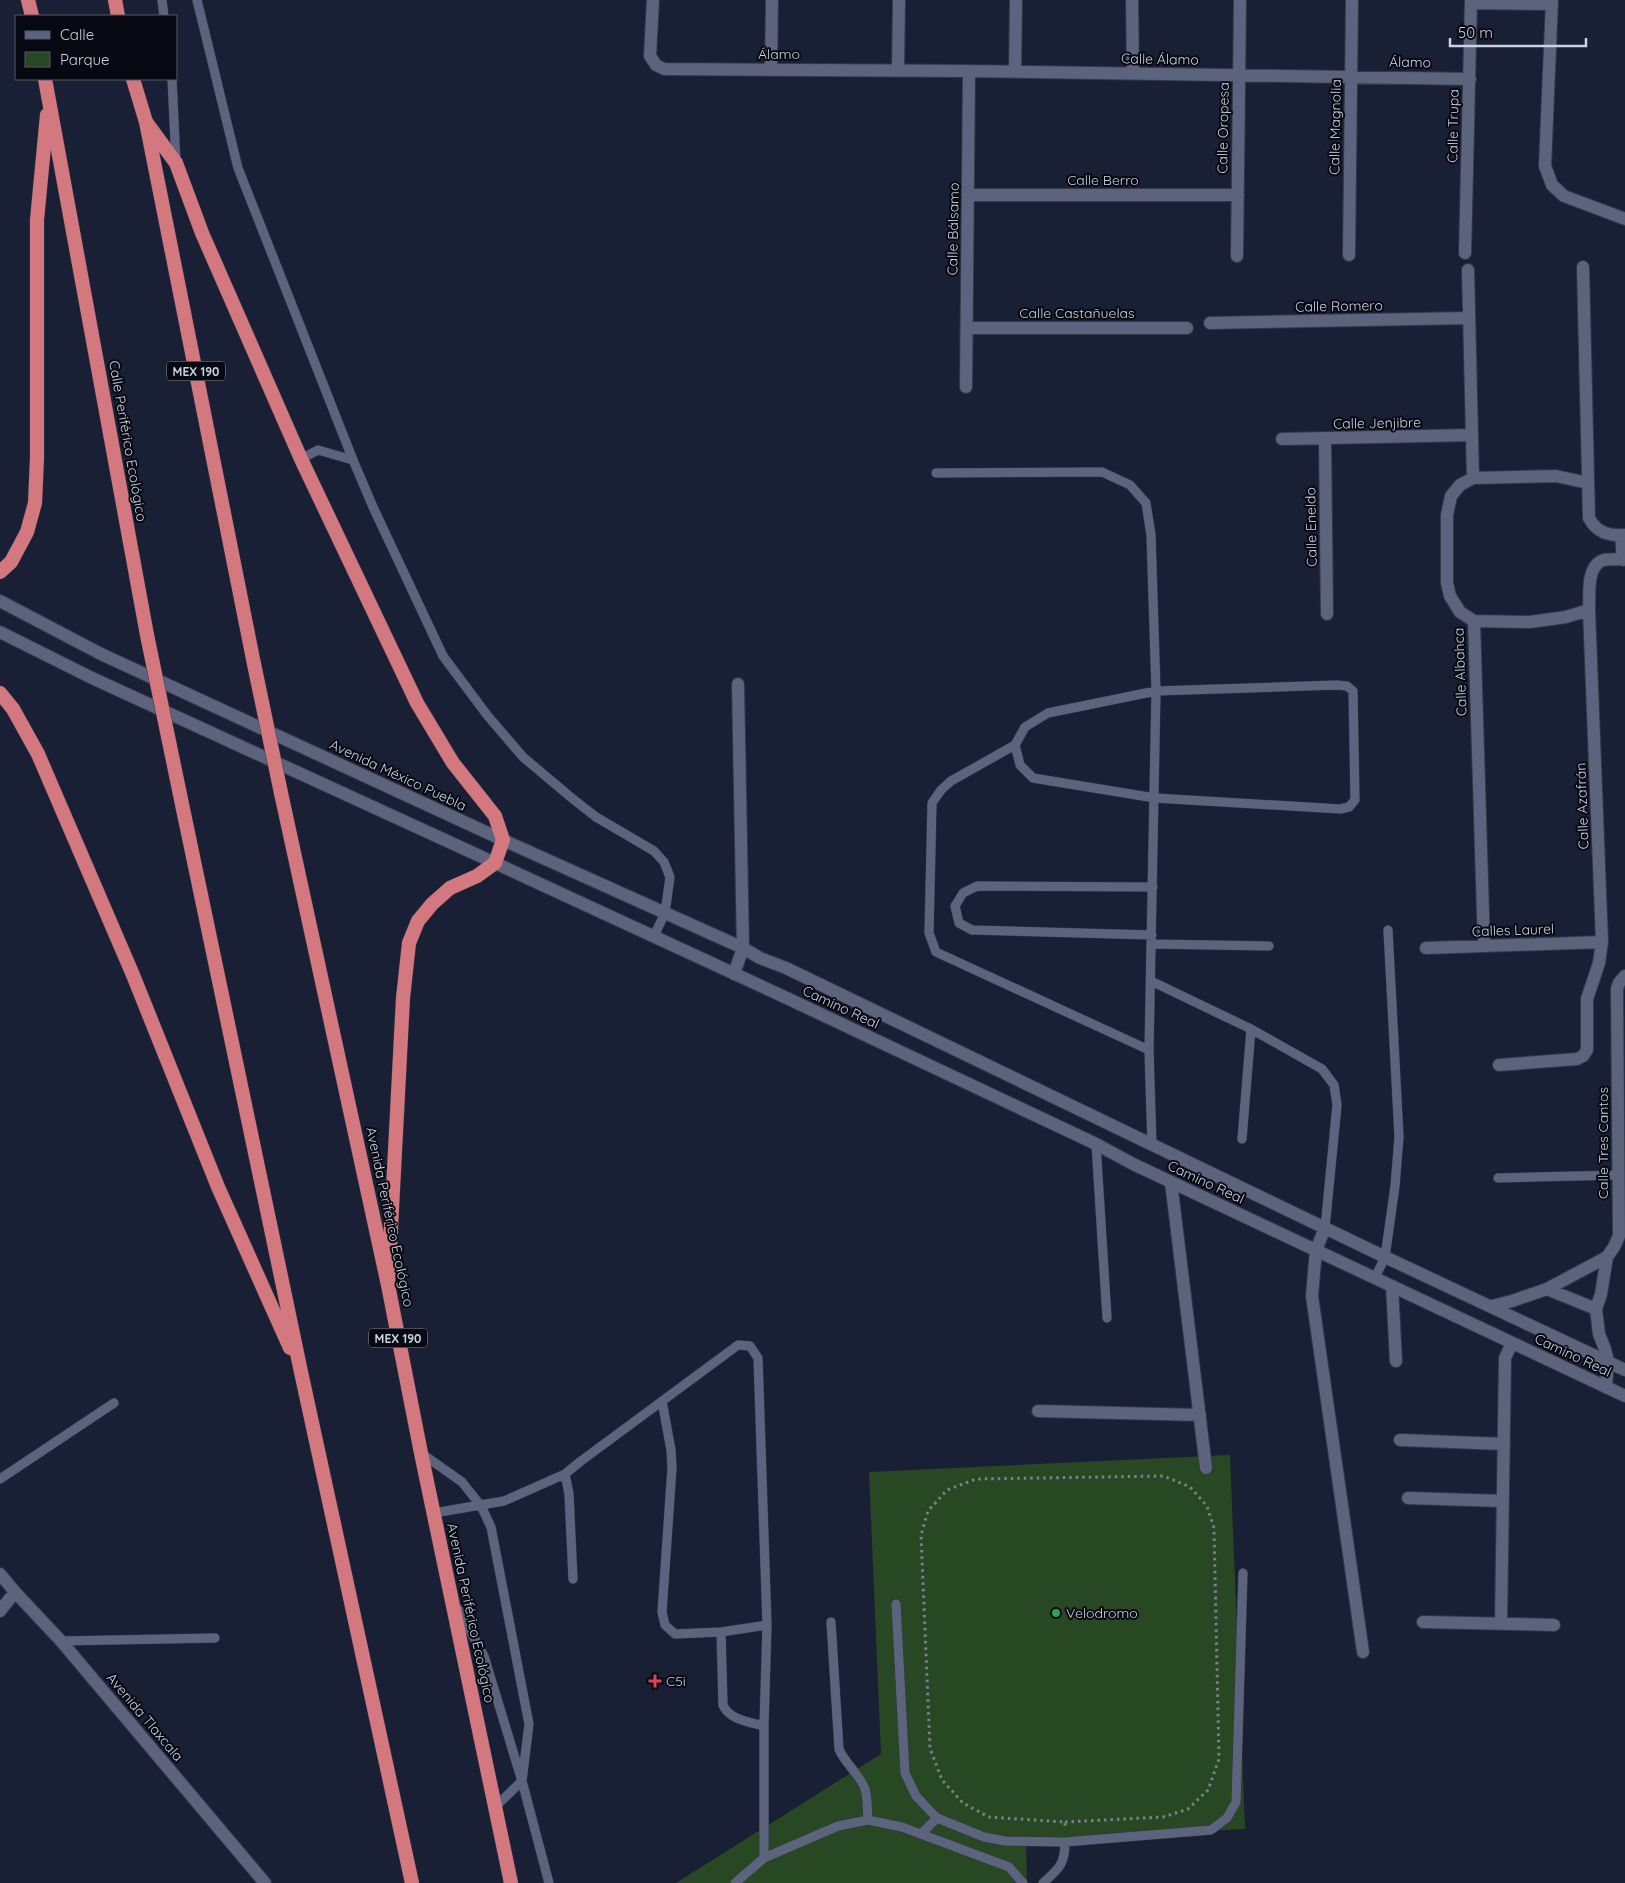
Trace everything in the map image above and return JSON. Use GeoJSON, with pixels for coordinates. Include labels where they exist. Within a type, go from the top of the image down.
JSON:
{"type":"FeatureCollection","features":[{"type":"Feature","properties":{"kind":"highway"},"geometry":{"type":"LineString","coordinates":[[28,0],[32,15]]}},
{"type":"Feature","properties":{"kind":"highway"},"geometry":{"type":"LineString","coordinates":[[115,0],[118,15]]}},
{"type":"Feature","properties":{"kind":"highway","name":"Calle Periférico Ecológico"},"geometry":{"type":"LineString","coordinates":[[45,80],[147,635],[300,1372]]}},
{"type":"Feature","properties":{"kind":"highway","name":"MEX 190"},"geometry":{"type":"LineString","coordinates":[[133,80],[146,122]]}},
{"type":"Feature","properties":{"kind":"highway"},"geometry":{"type":"LineString","coordinates":[[0,572],[11,562],[27,532],[35,503],[37,458],[37,220],[48,97]]}},
{"type":"Feature","properties":{"kind":"highway"},"geometry":{"type":"LineString","coordinates":[[146,122],[176,163],[202,232],[301,459],[417,703],[454,763],[495,816],[503,840],[496,863],[477,876],[450,888],[432,904],[418,921],[409,943],[403,998],[388,1286]]}},
{"type":"Feature","properties":{"kind":"highway","name":"Avenida Periférico Ecológico"},"geometry":{"type":"LineString","coordinates":[[146,122],[254,664],[388,1286],[511,1883]]}},
{"type":"Feature","properties":{"kind":"highway"},"geometry":{"type":"LineString","coordinates":[[0,693],[13,709],[38,754],[133,975],[218,1187],[300,1372],[412,1883]]}},
{"type":"Feature","properties":{"kind":"street","name":"Álamo"},"geometry":{"type":"LineString","coordinates":[[653,0],[650,56],[656,65],[664,69],[969,71]]}},
{"type":"Feature","properties":{"kind":"street"},"geometry":{"type":"LineString","coordinates":[[771,69],[772,0]]}},
{"type":"Feature","properties":{"kind":"street"},"geometry":{"type":"LineString","coordinates":[[898,70],[899,0]]}},
{"type":"Feature","properties":{"kind":"street"},"geometry":{"type":"LineString","coordinates":[[1015,71],[1016,0]]}},
{"type":"Feature","properties":{"kind":"street"},"geometry":{"type":"LineString","coordinates":[[1132,0],[1133,73]]}},
{"type":"Feature","properties":{"kind":"street","name":"Calle Oropesa"},"geometry":{"type":"LineString","coordinates":[[1237,256],[1240,0]]}},
{"type":"Feature","properties":{"kind":"street","name":"Calle Magnolia"},"geometry":{"type":"LineString","coordinates":[[1349,254],[1352,0]]}},
{"type":"Feature","properties":{"kind":"street"},"geometry":{"type":"LineString","coordinates":[[1471,1],[1552,2],[1545,166],[1552,185],[1564,196],[1625,219]]}},
{"type":"Feature","properties":{"kind":"street","name":"Calle Trupa"},"geometry":{"type":"LineString","coordinates":[[1465,252],[1471,1]]}},
{"type":"Feature","properties":{"kind":"street","name":"Calle Álamo"},"geometry":{"type":"LineString","coordinates":[[969,71],[1351,76]]}},
{"type":"Feature","properties":{"kind":"street","name":"Calle Bálsamo"},"geometry":{"type":"LineString","coordinates":[[966,388],[969,71]]}},
{"type":"Feature","properties":{"kind":"street","name":"Álamo"},"geometry":{"type":"LineString","coordinates":[[1351,76],[1470,78]]}},
{"type":"Feature","properties":{"kind":"street","name":"Calle Berro"},"geometry":{"type":"LineString","coordinates":[[968,195],[1238,195]]}},
{"type":"Feature","properties":{"kind":"street"},"geometry":{"type":"LineString","coordinates":[[1583,267],[1589,518],[1594,527],[1601,532],[1623,535],[1624,560]]}},
{"type":"Feature","properties":{"kind":"street"},"geometry":{"type":"LineString","coordinates":[[1468,270],[1473,478],[1556,476],[1588,483]]}},
{"type":"Feature","properties":{"kind":"street","name":"Calle Romero"},"geometry":{"type":"LineString","coordinates":[[1210,323],[1468,318]]}},
{"type":"Feature","properties":{"kind":"street","name":"Calle Castañuelas"},"geometry":{"type":"LineString","coordinates":[[967,328],[1187,328]]}},
{"type":"Feature","properties":{"kind":"street","name":"Calle Jenjibre"},"geometry":{"type":"LineString","coordinates":[[1282,439],[1472,435]]}},
{"type":"Feature","properties":{"kind":"street","name":"Calle Eneldo"},"geometry":{"type":"LineString","coordinates":[[1326,439],[1327,614]]}},
{"type":"Feature","properties":{"kind":"street","name":"Calle Albahca"},"geometry":{"type":"LineString","coordinates":[[1473,478],[1460,485],[1451,496],[1447,515],[1447,583],[1450,596],[1460,612],[1474,621],[1484,946]]}},
{"type":"Feature","properties":{"kind":"street","name":"Calle Azafrán"},"geometry":{"type":"LineString","coordinates":[[1499,1065],[1577,1059],[1583,1056],[1587,1050],[1587,999],[1599,963],[1602,942],[1590,610],[1591,577],[1594,567],[1602,560],[1624,560]]}},
{"type":"Feature","properties":{"kind":"street","name":"Avenida México Puebla"},"geometry":{"type":"LineString","coordinates":[[0,601],[101,654],[503,840],[743,948],[760,958],[786,968]]}},
{"type":"Feature","properties":{"kind":"street"},"geometry":{"type":"LineString","coordinates":[[1474,621],[1530,622],[1566,617],[1590,610]]}},
{"type":"Feature","properties":{"kind":"street"},"geometry":{"type":"LineString","coordinates":[[0,632],[92,678],[734,974],[743,948],[738,684]]}},
{"type":"Feature","properties":{"kind":"street","name":"Calles Laurel"},"geometry":{"type":"LineString","coordinates":[[1426,948],[1602,942]]}},
{"type":"Feature","properties":{"kind":"street","name":"Camino Real"},"geometry":{"type":"LineString","coordinates":[[786,968],[1152,1146],[1176,1155],[1385,1257],[1625,1370]]}},
{"type":"Feature","properties":{"kind":"street","name":"Camino Real"},"geometry":{"type":"LineString","coordinates":[[734,974],[1625,1396]]}},
{"type":"Feature","properties":{"kind":"street","name":"Calle Tres Cantos"},"geometry":{"type":"LineString","coordinates":[[1606,1387],[1608,1361],[1599,1334],[1596,1309],[1601,1294],[1607,1257],[1619,1236],[1617,989],[1625,976]]}},
{"type":"Feature","properties":{"kind":"street"},"geometry":{"type":"LineString","coordinates":[[1618,1026],[1625,1014]]}},
{"type":"Feature","properties":{"kind":"street"},"geometry":{"type":"LineString","coordinates":[[1171,1182],[1206,1468]]}},
{"type":"Feature","properties":{"kind":"street"},"geometry":{"type":"LineString","coordinates":[[1325,1228],[1316,1250],[1312,1296],[1363,1652]]}},
{"type":"Feature","properties":{"kind":"street"},"geometry":{"type":"LineString","coordinates":[[1492,1306],[1547,1289],[1607,1257]]}},
{"type":"Feature","properties":{"kind":"street"},"geometry":{"type":"LineString","coordinates":[[1392,1286],[1396,1361]]}},
{"type":"Feature","properties":{"kind":"street"},"geometry":{"type":"LineString","coordinates":[[1547,1289],[1596,1309]]}},
{"type":"Feature","properties":{"kind":"street"},"geometry":{"type":"LineString","coordinates":[[1501,1624],[1505,1358],[1512,1343]]}},
{"type":"Feature","properties":{"kind":"street"},"geometry":{"type":"LineString","coordinates":[[1038,1411],[1200,1415]]}},
{"type":"Feature","properties":{"kind":"street"},"geometry":{"type":"LineString","coordinates":[[1400,1440],[1504,1444]]}},
{"type":"Feature","properties":{"kind":"street"},"geometry":{"type":"LineString","coordinates":[[1408,1498],[1503,1501]]}},
{"type":"Feature","properties":{"kind":"street","name":"Avenida Tlaxcala"},"geometry":{"type":"LineString","coordinates":[[0,1574],[61,1641],[264,1883]]}},
{"type":"Feature","properties":{"kind":"street"},"geometry":{"type":"LineString","coordinates":[[0,1610],[15,1592]]}},
{"type":"Feature","properties":{"kind":"street"},"geometry":{"type":"LineString","coordinates":[[1423,1622],[1554,1625]]}},
{"type":"Feature","properties":{"kind":"lane"},"geometry":{"type":"LineString","coordinates":[[162,0],[164,15]]}},
{"type":"Feature","properties":{"kind":"lane"},"geometry":{"type":"LineString","coordinates":[[197,0],[238,168],[353,460],[380,524],[443,656],[487,716],[523,757],[596,817],[654,851],[664,862],[670,877],[665,913],[654,936]]}},
{"type":"Feature","properties":{"kind":"lane"},"geometry":{"type":"LineString","coordinates":[[172,80],[176,163]]}},
{"type":"Feature","properties":{"kind":"lane"},"geometry":{"type":"LineString","coordinates":[[301,459],[318,450],[353,460]]}},
{"type":"Feature","properties":{"kind":"lane"},"geometry":{"type":"LineString","coordinates":[[936,473],[1102,472],[1130,485],[1146,503],[1151,535],[1156,691],[1149,1050],[1152,1146]]}},
{"type":"Feature","properties":{"kind":"lane"},"geometry":{"type":"LineString","coordinates":[[1015,745],[1020,765],[1033,778],[1155,798],[1340,809],[1349,807],[1355,800],[1353,691],[1347,686],[1337,684],[1156,691],[1048,713],[1025,727],[1015,745],[951,781],[941,790],[932,803],[928,933],[936,952],[1149,1050]]}},
{"type":"Feature","properties":{"kind":"lane"},"geometry":{"type":"LineString","coordinates":[[1153,887],[977,886],[963,893],[955,906],[959,923],[972,930],[1269,946]]}},
{"type":"Feature","properties":{"kind":"lane"},"geometry":{"type":"LineString","coordinates":[[1375,1278],[1385,1257],[1395,1186],[1399,1136],[1388,930]]}},
{"type":"Feature","properties":{"kind":"lane"},"geometry":{"type":"LineString","coordinates":[[1151,981],[1251,1029],[1322,1069],[1334,1085],[1337,1104],[1325,1228]]}},
{"type":"Feature","properties":{"kind":"lane"},"geometry":{"type":"LineString","coordinates":[[1242,1139],[1251,1029]]}},
{"type":"Feature","properties":{"kind":"lane"},"geometry":{"type":"LineString","coordinates":[[1096,1144],[1107,1318]]}},
{"type":"Feature","properties":{"kind":"lane"},"geometry":{"type":"LineString","coordinates":[[1498,1178],[1619,1175]]}},
{"type":"Feature","properties":{"kind":"lane"},"geometry":{"type":"LineString","coordinates":[[434,1513],[504,1501],[565,1474],[738,1345],[750,1346],[758,1358],[766,1625],[764,1858]]}},
{"type":"Feature","properties":{"kind":"lane"},"geometry":{"type":"LineString","coordinates":[[662,1401],[671,1450],[672,1468],[662,1612],[665,1625],[675,1634],[721,1632],[766,1625]]}},
{"type":"Feature","properties":{"kind":"lane"},"geometry":{"type":"LineString","coordinates":[[0,1479],[114,1403]]}},
{"type":"Feature","properties":{"kind":"lane"},"geometry":{"type":"LineString","coordinates":[[421,1453],[462,1482],[481,1506],[491,1527],[529,1724],[522,1781],[496,1806]]}},
{"type":"Feature","properties":{"kind":"lane"},"geometry":{"type":"LineString","coordinates":[[565,1474],[569,1494],[573,1579]]}},
{"type":"Feature","properties":{"kind":"lane"},"geometry":{"type":"LineString","coordinates":[[896,1604],[905,1773],[916,1796],[937,1818],[984,1836],[1005,1841],[1065,1842],[1211,1830],[1227,1818],[1236,1802],[1243,1573]]}},
{"type":"Feature","properties":{"kind":"lane"},"geometry":{"type":"LineString","coordinates":[[451,1597],[484,1656],[522,1781],[549,1883]]}},
{"type":"Feature","properties":{"kind":"lane"},"geometry":{"type":"LineString","coordinates":[[830,1622],[839,1749],[844,1759],[862,1781],[866,1790],[868,1820]]}},
{"type":"Feature","properties":{"kind":"lane"},"geometry":{"type":"LineString","coordinates":[[721,1632],[723,1705],[725,1711],[730,1715],[764,1726]]}},
{"type":"Feature","properties":{"kind":"lane"},"geometry":{"type":"LineString","coordinates":[[61,1641],[216,1638]]}},
{"type":"Feature","properties":{"kind":"lane"},"geometry":{"type":"LineString","coordinates":[[921,1834],[937,1818]]}},
{"type":"Feature","properties":{"kind":"lane"},"geometry":{"type":"LineString","coordinates":[[735,1883],[764,1858],[838,1826],[868,1820],[902,1827],[1009,1867],[1023,1883]]}},
{"type":"Feature","properties":{"kind":"lane"},"geometry":{"type":"LineString","coordinates":[[1043,1883],[1058,1870],[1063,1861],[1065,1842]]}},
{"type":"Feature","properties":{"kind":"path"},"geometry":{"type":"LineString","coordinates":[[1164,1476],[1190,1487],[1207,1506],[1214,1528],[1219,1758],[1208,1790],[1188,1809],[1163,1817],[1065,1822],[989,1817],[963,1803],[942,1780],[930,1748],[921,1535],[928,1511],[948,1490],[976,1479],[1164,1476]]}},
{"type":"Feature","properties":{"kind":"path"},"geometry":{"type":"LineString","coordinates":[[1065,1822],[1065,1842]]}},
{"type":"Feature","properties":{"kind":"green space","name":"Velodromo"},"geometry":{"type":"Polygon","coordinates":[[[1230,1455],[1245,1829],[1026,1840],[1027,1883],[676,1883],[881,1754],[869,1472],[1230,1455]]]}},
{"type":"Feature","properties":{"kind":"place","name":"Velodromo"},"geometry":{"type":"Point","coordinates":[1056,1613]}},
{"type":"Feature","properties":{"kind":"place","name":"C5i"},"geometry":{"type":"Point","coordinates":[655,1681]}}]}
